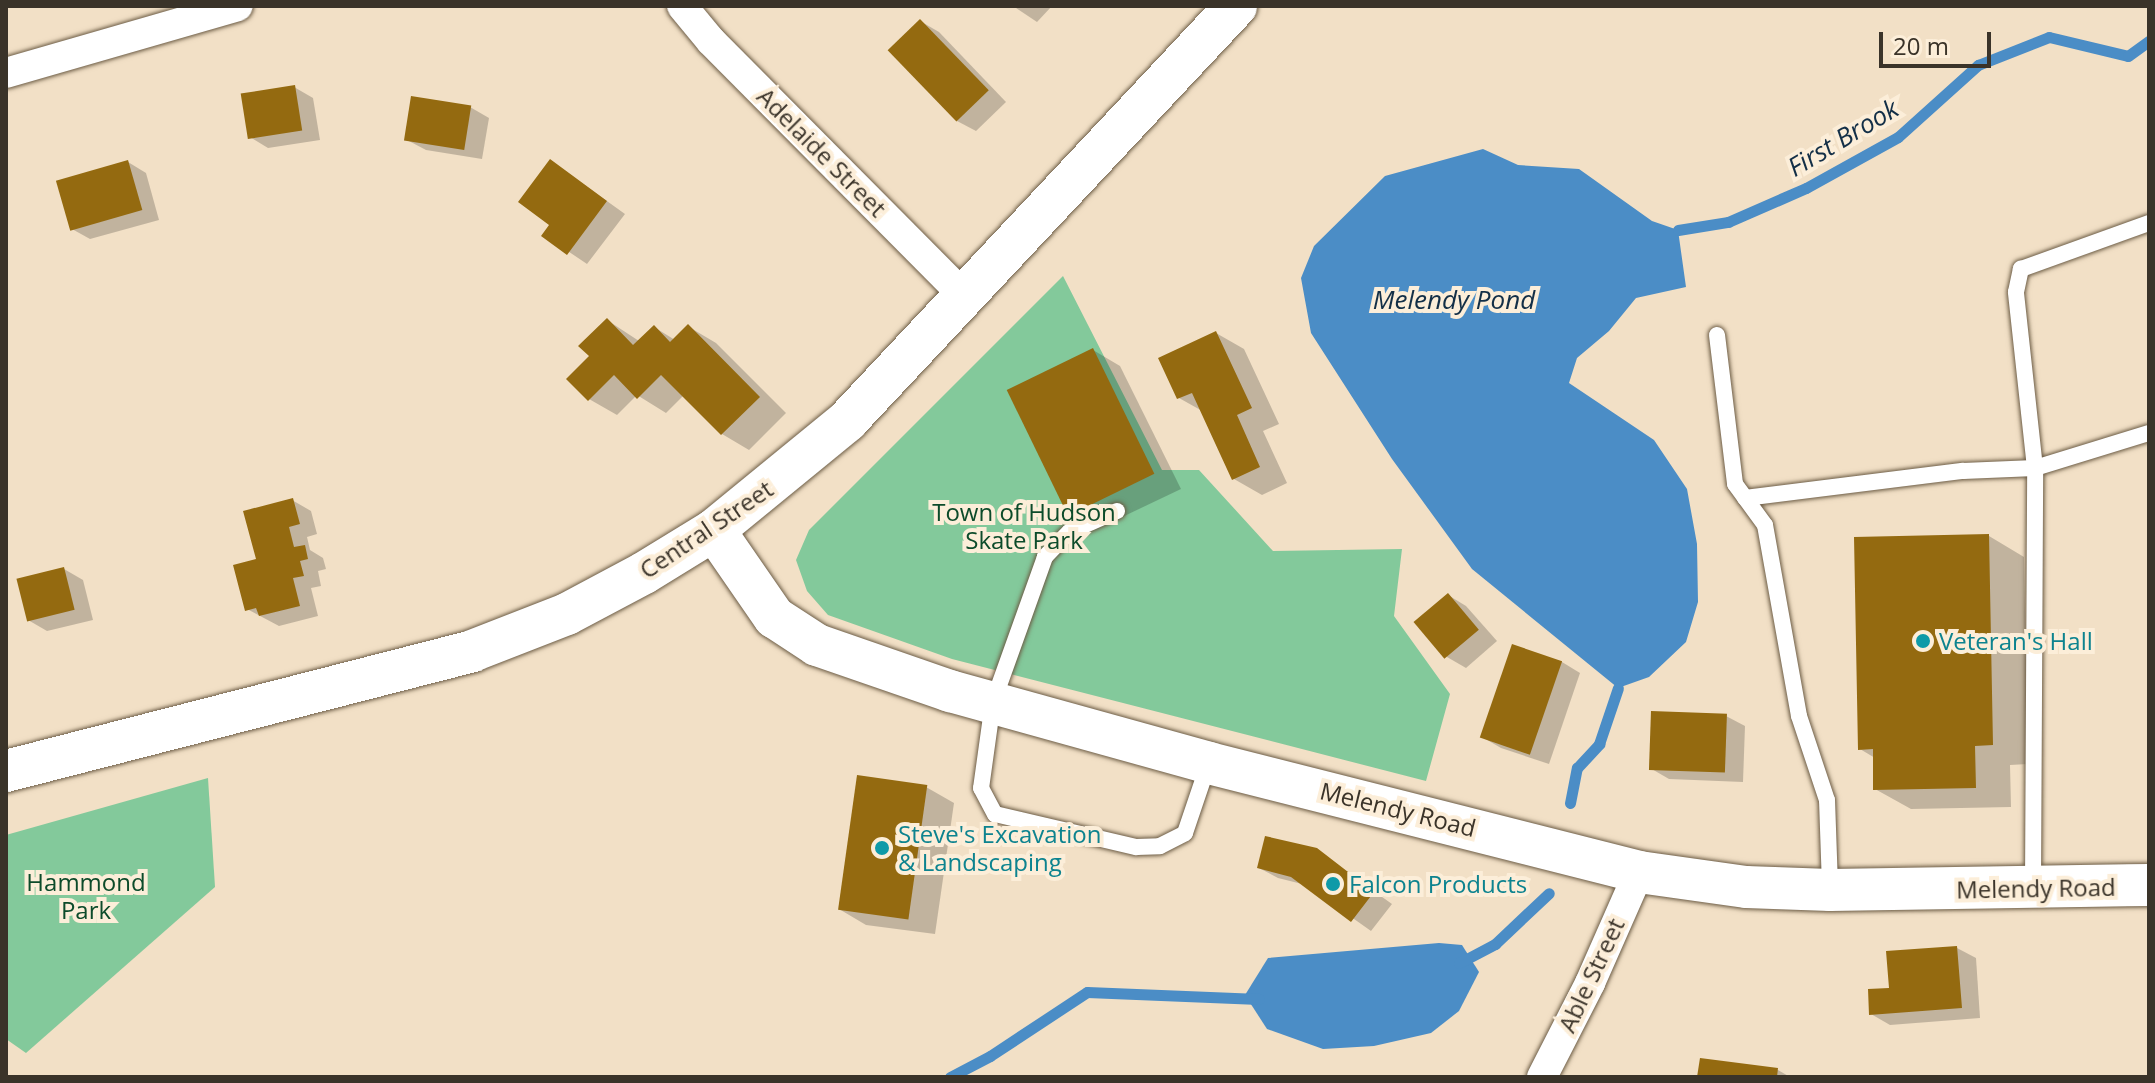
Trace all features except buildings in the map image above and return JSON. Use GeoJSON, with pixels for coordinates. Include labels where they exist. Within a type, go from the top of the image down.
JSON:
{"type":"FeatureCollection","features":[{"type":"Feature","properties":{"kind":"street"},"geometry":{"type":"LineString","coordinates":[[6,73],[125,36],[238,6]]}},
{"type":"Feature","properties":{"kind":"street","name":"Adelaide Street"},"geometry":{"type":"LineString","coordinates":[[681,6],[749,80],[855,183],[964,296]]}},
{"type":"Feature","properties":{"kind":"street","name":"Central Street"},"geometry":{"type":"LineString","coordinates":[[6,771],[472,651],[567,614],[644,573],[714,530],[847,421],[1236,6]]}},
{"type":"Feature","properties":{"kind":"street","name":"Melendy Road"},"geometry":{"type":"LineString","coordinates":[[714,530],[774,617],[817,645],[993,702],[1209,763],[1639,872],[1746,887],[1830,890],[2033,890],[2149,885]]}},
{"type":"Feature","properties":{"kind":"street","name":"Able Street"},"geometry":{"type":"LineString","coordinates":[[1542,1077],[1590,983],[1639,872]]}},
{"type":"Feature","properties":{"kind":"lane"},"geometry":{"type":"LineString","coordinates":[[2033,890],[2035,468],[2016,292],[2021,269],[2149,223]]}},
{"type":"Feature","properties":{"kind":"lane"},"geometry":{"type":"LineString","coordinates":[[1717,335],[1735,484],[1765,525],[1799,716],[1827,800],[1830,890]]}},
{"type":"Feature","properties":{"kind":"lane"},"geometry":{"type":"LineString","coordinates":[[1745,498],[1963,471],[2035,468],[2149,433]]}},
{"type":"Feature","properties":{"kind":"lane"},"geometry":{"type":"LineString","coordinates":[[1117,511],[1069,532],[1045,557],[993,702],[981,788],[995,814],[1136,847],[1160,846],[1185,833],[1209,763]]}},
{"type":"Feature","properties":{"kind":"green space","name":"Town of Hudson Skate Park"},"geometry":{"type":"Polygon","coordinates":[[[1063,276],[1162,470],[1199,470],[1273,551],[1402,549],[1394,616],[1450,694],[1426,781],[952,659],[828,615],[807,591],[796,560],[809,530],[1063,276]]]}},
{"type":"Feature","properties":{"kind":"green space","name":"Hammond Park"},"geometry":{"type":"Polygon","coordinates":[[[208,778],[215,887],[26,1053],[6,1039],[6,835],[208,778]]]}},
{"type":"Feature","properties":{"kind":"water","name":"Melendy Pond"},"geometry":{"type":"Polygon","coordinates":[[[1483,149],[1518,165],[1579,169],[1652,221],[1678,230],[1686,287],[1636,298],[1609,331],[1577,358],[1569,383],[1654,440],[1687,489],[1697,544],[1698,602],[1686,642],[1649,677],[1618,688],[1472,569],[1392,459],[1311,333],[1301,278],[1314,246],[1385,176],[1483,149]]]}},
{"type":"Feature","properties":{"kind":"water"},"geometry":{"type":"Polygon","coordinates":[[[1439,943],[1462,945],[1479,972],[1459,1011],[1431,1033],[1374,1046],[1323,1049],[1267,1029],[1245,995],[1268,958],[1439,943]]]}},
{"type":"Feature","properties":{"kind":"waterway","name":"First Brook"},"geometry":{"type":"LineString","coordinates":[[1678,230],[1728,222],[1806,188],[1898,137],[1978,65],[2049,37],[2128,56],[2149,41]]}},
{"type":"Feature","properties":{"kind":"waterway"},"geometry":{"type":"LineString","coordinates":[[1570,803],[1577,768],[1599,744],[1618,688]]}},
{"type":"Feature","properties":{"kind":"waterway"},"geometry":{"type":"LineString","coordinates":[[1459,963],[1495,944],[1549,893]]}},
{"type":"Feature","properties":{"kind":"waterway"},"geometry":{"type":"LineString","coordinates":[[950,1077],[990,1056],[1087,992],[1259,999]]}},
{"type":"Feature","properties":{"kind":"place","name":"Veteran's Hall"},"geometry":{"type":"Point","coordinates":[1923,641]}},
{"type":"Feature","properties":{"kind":"place","name":"Steve's Excavation & Landscaping"},"geometry":{"type":"Point","coordinates":[882,848]}},
{"type":"Feature","properties":{"kind":"place","name":"Falcon Products"},"geometry":{"type":"Point","coordinates":[1333,884]}}]}
